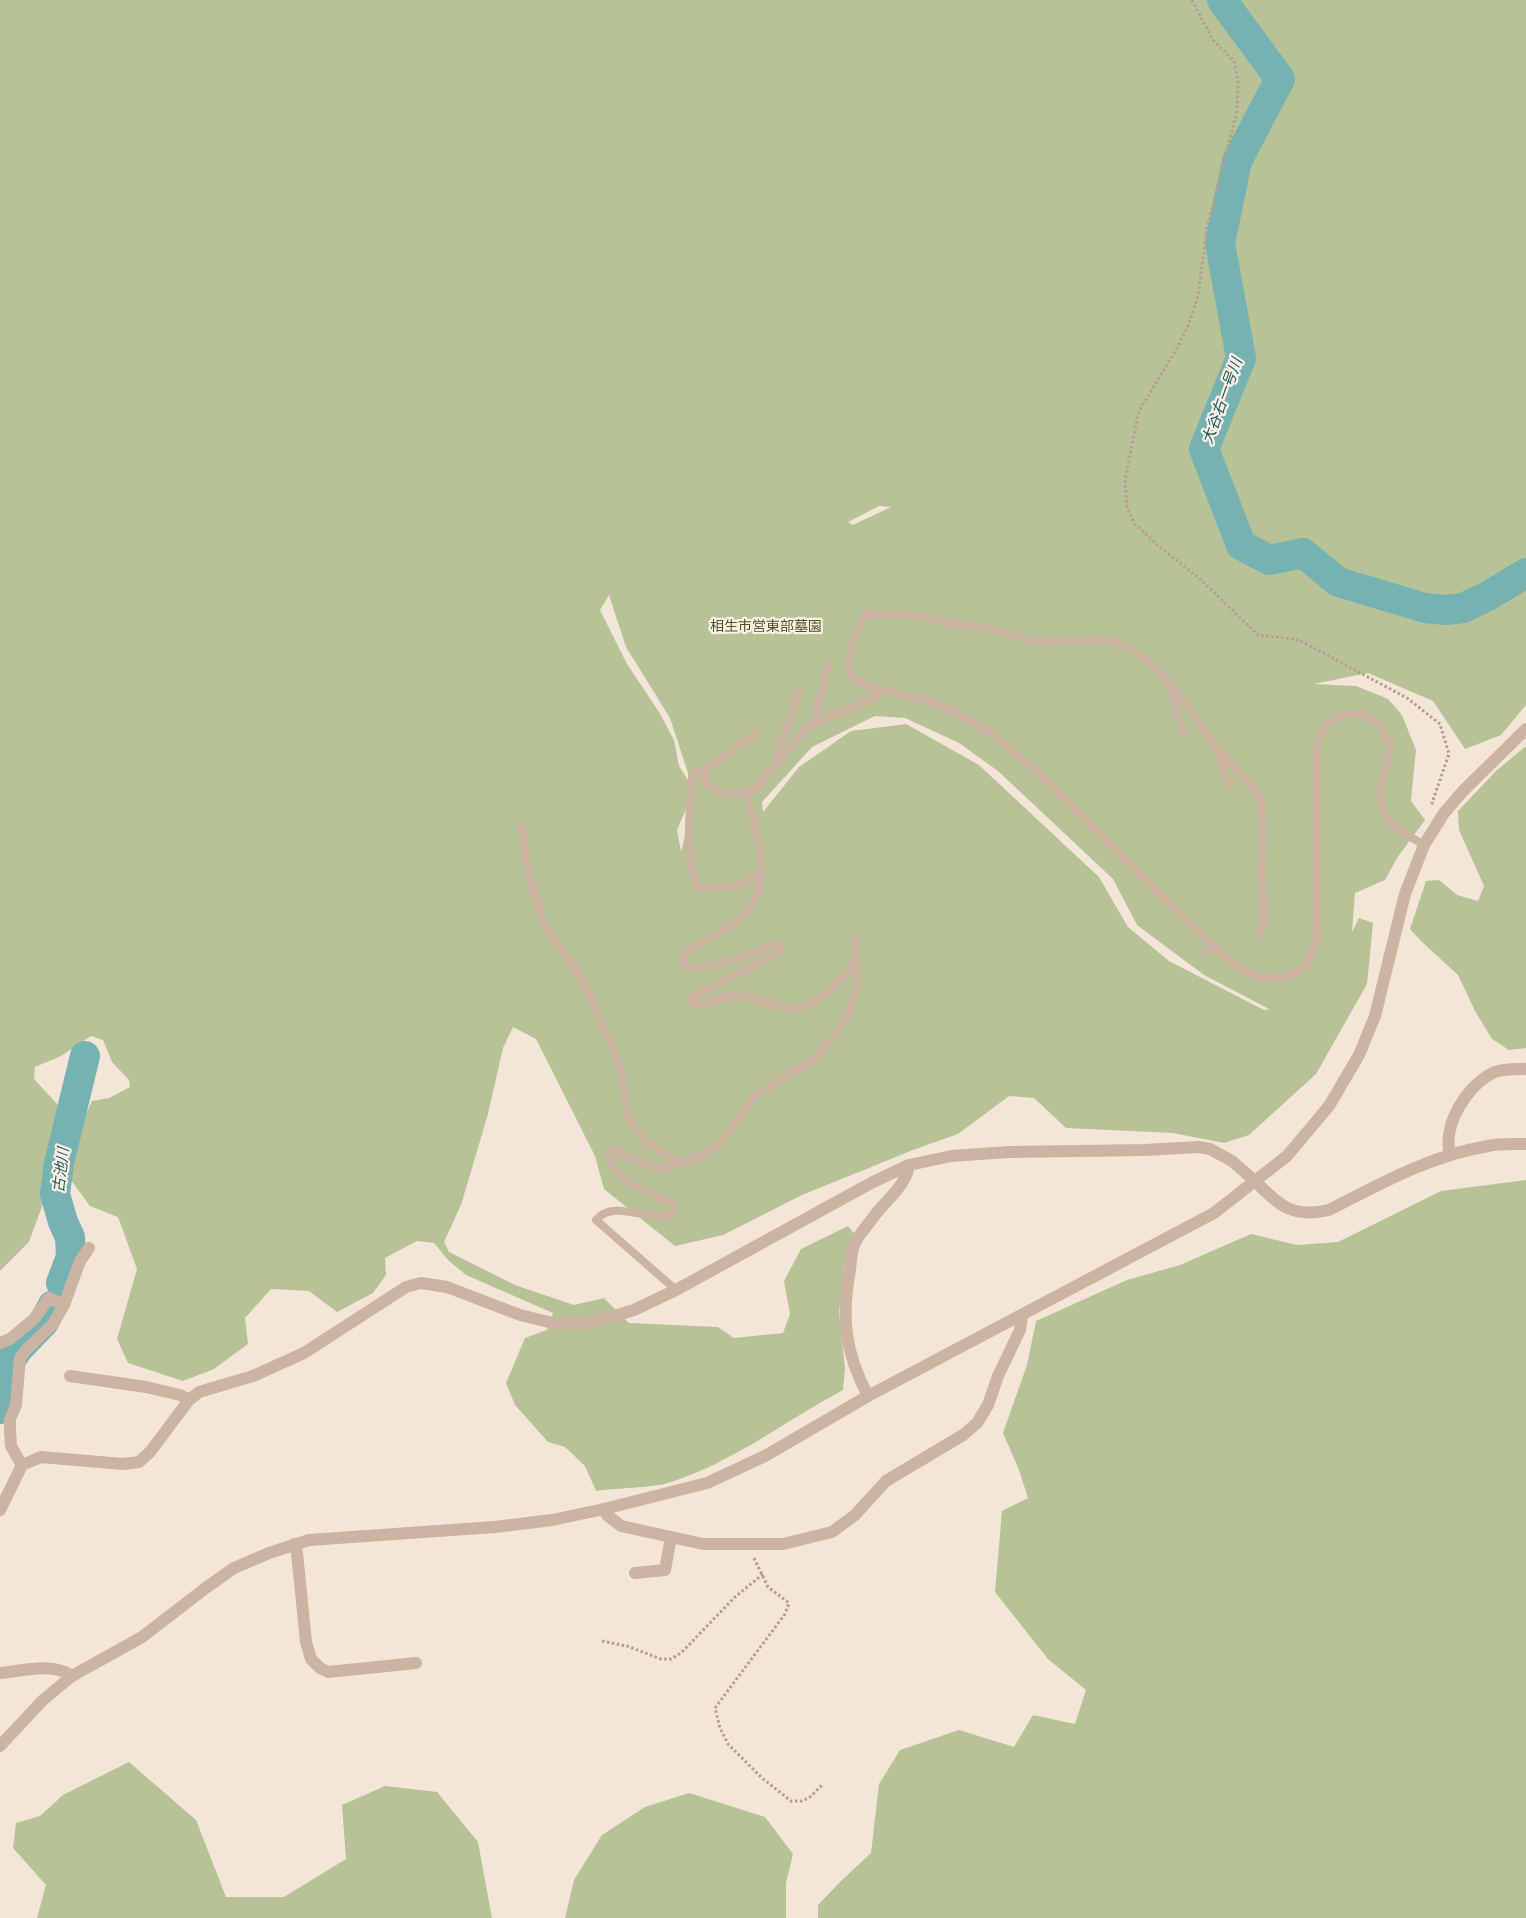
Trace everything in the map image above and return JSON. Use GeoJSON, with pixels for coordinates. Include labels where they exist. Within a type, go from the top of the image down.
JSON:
{"type":"FeatureCollection","features":[{"type":"Feature","properties":{"kind":"street"},"geometry":{"type":"LineString","coordinates":[[0,1746],[43,1700],[72,1676],[142,1637],[234,1568],[269,1553],[309,1540],[356,1535],[495,1527],[552,1520],[707,1483],[764,1456],[868,1396],[1197,1223],[1226,1205],[1287,1156],[1329,1106],[1359,1055],[1375,1016],[1405,894],[1424,845],[1444,813],[1464,790],[1526,729]]}},
{"type":"Feature","properties":{"kind":"street"},"geometry":{"type":"LineString","coordinates":[[1449,1155],[1449,1135],[1462,1102],[1487,1077],[1495,1072],[1505,1069],[1526,1069]]}},
{"type":"Feature","properties":{"kind":"street"},"geometry":{"type":"LineString","coordinates":[[0,1510],[22,1465],[41,1457],[124,1464],[139,1462],[150,1452],[188,1400],[199,1392],[252,1376],[304,1353],[406,1287],[421,1283],[447,1287],[520,1315],[553,1323],[591,1323],[634,1310],[676,1290],[713,1271],[808,1216],[909,1165],[951,1156],[999,1152],[1145,1150],[1198,1147],[1210,1149],[1232,1160],[1265,1192],[1290,1210],[1314,1214],[1329,1210],[1418,1165],[1490,1145],[1526,1144]]}},
{"type":"Feature","properties":{"kind":"street"},"geometry":{"type":"LineString","coordinates":[[868,1396],[858,1377],[847,1342],[844,1298],[855,1244],[908,1175],[909,1165]]}},
{"type":"Feature","properties":{"kind":"street"},"geometry":{"type":"LineString","coordinates":[[22,1465],[11,1446],[10,1431],[10,1420],[16,1405],[20,1358],[53,1324],[64,1305],[80,1261],[89,1248]]}},
{"type":"Feature","properties":{"kind":"street"},"geometry":{"type":"LineString","coordinates":[[0,1343],[10,1339],[34,1319],[49,1298],[64,1305]]}},
{"type":"Feature","properties":{"kind":"street"},"geometry":{"type":"LineString","coordinates":[[604,1509],[621,1526],[702,1544],[783,1544],[832,1532],[855,1515],[886,1481],[963,1435],[977,1422],[988,1405],[998,1376],[1020,1330],[1022,1314]]}},
{"type":"Feature","properties":{"kind":"street"},"geometry":{"type":"LineString","coordinates":[[70,1376],[146,1387],[180,1395],[188,1400]]}},
{"type":"Feature","properties":{"kind":"street"},"geometry":{"type":"LineString","coordinates":[[636,1573],[665,1570],[671,1538]]}},
{"type":"Feature","properties":{"kind":"street"},"geometry":{"type":"LineString","coordinates":[[294,1544],[298,1553],[306,1642],[311,1659],[320,1668],[328,1672],[416,1663]]}},
{"type":"Feature","properties":{"kind":"street"},"geometry":{"type":"LineString","coordinates":[[0,1674],[47,1668],[66,1672],[72,1676]]}},
{"type":"Feature","properties":{"kind":"lane"},"geometry":{"type":"LineString","coordinates":[[1261,935],[1264,911],[1260,867],[1264,818],[1260,796],[1217,746],[1168,679],[1141,655],[1110,640],[1039,642],[994,630],[904,614],[866,614],[855,637],[847,666],[853,677],[865,685],[935,703],[964,717],[994,736],[1036,771],[1213,945],[1243,970],[1261,978],[1282,978],[1296,972],[1308,962],[1317,938],[1317,746],[1327,723],[1341,715],[1362,714],[1380,726],[1391,746],[1381,786],[1382,810],[1397,829],[1424,845]]}},
{"type":"Feature","properties":{"kind":"lane"},"geometry":{"type":"LineString","coordinates":[[814,723],[829,664]]}},
{"type":"Feature","properties":{"kind":"lane"},"geometry":{"type":"LineString","coordinates":[[1168,679],[1184,734]]}},
{"type":"Feature","properties":{"kind":"lane"},"geometry":{"type":"LineString","coordinates":[[776,764],[778,746],[800,689]]}},
{"type":"Feature","properties":{"kind":"lane"},"geometry":{"type":"LineString","coordinates":[[704,772],[703,775],[708,785],[716,792],[738,794],[755,790],[795,740],[814,723],[876,697],[884,690]]}},
{"type":"Feature","properties":{"kind":"lane"},"geometry":{"type":"LineString","coordinates":[[757,732],[704,772],[696,771],[693,774],[689,816],[692,870],[696,885],[706,889],[729,886],[749,881],[761,869]]}},
{"type":"Feature","properties":{"kind":"lane"},"geometry":{"type":"LineString","coordinates":[[1217,746],[1229,785]]}},
{"type":"Feature","properties":{"kind":"lane"},"geometry":{"type":"LineString","coordinates":[[746,792],[761,857],[760,892],[745,915],[688,951],[682,958],[684,964],[691,968],[704,967],[774,945],[781,946],[782,950],[776,955],[693,997],[692,1003],[696,1005],[734,996],[762,1000],[780,1007],[796,1008],[811,1004],[826,993],[844,977],[855,962]]}},
{"type":"Feature","properties":{"kind":"lane"},"geometry":{"type":"LineString","coordinates":[[522,826],[526,862],[543,922],[587,989],[620,1065],[628,1117],[640,1135],[660,1151],[681,1163]]}},
{"type":"Feature","properties":{"kind":"lane"},"geometry":{"type":"LineString","coordinates":[[676,1290],[596,1220],[599,1216],[612,1211],[660,1216],[673,1214],[676,1209],[674,1205],[627,1182],[615,1169],[608,1154],[613,1150],[641,1163],[659,1168],[704,1155],[722,1141],[753,1097],[817,1057],[847,1017],[857,985],[854,936]]}},
{"type":"Feature","properties":{"kind":"lane"},"geometry":{"type":"LineString","coordinates":[[1204,954],[1213,945]]}},
{"type":"Feature","properties":{"kind":"path"},"geometry":{"type":"LineString","coordinates":[[1192,0],[1213,40],[1234,61],[1238,81],[1237,111],[1207,228],[1198,296],[1188,326],[1176,350],[1139,411],[1125,480],[1126,508],[1135,524],[1161,548],[1199,578],[1258,635],[1299,640],[1407,698],[1440,724],[1449,754],[1432,802],[1444,813]]}},
{"type":"Feature","properties":{"kind":"path"},"geometry":{"type":"LineString","coordinates":[[747,1544],[768,1587],[789,1603],[785,1614],[715,1708],[720,1728],[728,1744],[762,1778],[792,1801],[802,1801],[810,1797],[823,1784]]}},
{"type":"Feature","properties":{"kind":"path"},"geometry":{"type":"LineString","coordinates":[[602,1641],[627,1646],[661,1659],[671,1658],[681,1653],[735,1597],[763,1574]]}},
{"type":"Feature","properties":{"kind":"green space","name":"相生市営東部墓園"},"geometry":{"type":"Polygon","coordinates":[[[0,0],[1526,0],[1526,705],[1501,735],[1465,749],[1433,701],[1368,673],[1314,684],[1356,686],[1388,699],[1402,715],[1416,750],[1411,801],[1425,820],[1397,858],[1385,880],[1355,893],[1352,932],[1359,918],[1373,923],[1367,984],[1316,1074],[1249,1135],[1224,1143],[1173,1133],[1066,1128],[1034,1098],[1009,1096],[958,1134],[802,1195],[723,1235],[675,1246],[604,1189],[595,1156],[536,1039],[513,1027],[503,1048],[488,1114],[461,1205],[444,1242],[449,1252],[515,1285],[574,1305],[604,1298],[629,1323],[718,1327],[734,1338],[783,1333],[790,1314],[784,1281],[801,1249],[848,1226],[856,1236],[845,1262],[839,1312],[845,1368],[843,1390],[736,1453],[692,1475],[652,1486],[596,1491],[585,1466],[565,1447],[548,1442],[515,1405],[506,1383],[525,1338],[547,1330],[553,1313],[466,1275],[448,1260],[434,1243],[417,1241],[385,1258],[386,1275],[373,1293],[337,1312],[309,1291],[271,1289],[245,1318],[248,1344],[214,1369],[183,1381],[128,1363],[117,1339],[137,1269],[118,1217],[90,1206],[71,1180],[78,1131],[92,1101],[109,1098],[130,1087],[129,1080],[112,1062],[103,1040],[91,1036],[61,1056],[35,1067],[34,1079],[58,1105],[44,1201],[29,1242],[0,1271],[0,0]],[[879,506],[848,522],[853,525],[891,507],[879,506]],[[609,595],[600,610],[627,664],[659,712],[674,740],[679,766],[688,780],[688,773],[670,718],[626,647],[609,595]],[[875,716],[812,747],[762,802],[763,812],[799,767],[851,731],[906,724],[979,765],[1099,877],[1128,927],[1169,961],[1264,1010],[1269,1009],[1204,975],[1137,925],[1113,879],[998,771],[959,743],[905,718],[875,716]],[[687,807],[677,830],[681,852],[686,831],[687,807]]]}},
{"type":"Feature","properties":{"kind":"green space"},"geometry":{"type":"Polygon","coordinates":[[[1526,746],[1526,1048],[1509,1050],[1492,1039],[1475,1011],[1458,975],[1410,929],[1426,881],[1439,880],[1457,895],[1478,901],[1484,886],[1459,830],[1458,811],[1497,770],[1526,746]]]}},
{"type":"Feature","properties":{"kind":"green space"},"geometry":{"type":"Polygon","coordinates":[[[1526,1180],[1526,1918],[818,1918],[818,1905],[871,1853],[879,1784],[900,1750],[959,1730],[1014,1747],[1033,1715],[1075,1724],[1086,1690],[1048,1659],[995,1592],[1002,1511],[1028,1498],[1019,1470],[1003,1433],[1027,1365],[1036,1321],[1127,1280],[1180,1265],[1251,1234],[1297,1245],[1338,1242],[1441,1191],[1526,1180]]]}},
{"type":"Feature","properties":{"kind":"green space"},"geometry":{"type":"Polygon","coordinates":[[[129,1762],[196,1820],[226,1897],[284,1897],[346,1859],[342,1805],[385,1786],[437,1792],[478,1842],[492,1918],[37,1918],[46,1885],[13,1848],[16,1823],[40,1816],[63,1795],[129,1762]]]}},
{"type":"Feature","properties":{"kind":"green space"},"geometry":{"type":"Polygon","coordinates":[[[689,1793],[765,1817],[793,1854],[786,1883],[786,1918],[565,1918],[574,1880],[602,1835],[645,1807],[689,1793]]]}},
{"type":"Feature","properties":{"kind":"waterway","name":"大谷右一号川"},"geometry":{"type":"LineString","coordinates":[[1222,0],[1280,79],[1237,161],[1220,243],[1241,358],[1204,449],[1241,545],[1269,560],[1303,553],[1338,582],[1425,608],[1446,610],[1463,608],[1488,596],[1526,573]]}},
{"type":"Feature","properties":{"kind":"waterway","name":"古池川"},"geometry":{"type":"LineString","coordinates":[[61,1283],[71,1257],[70,1237],[63,1222],[55,1194],[59,1163],[85,1056]]}},
{"type":"Feature","properties":{"kind":"waterway","name":"古池川"},"geometry":{"type":"LineString","coordinates":[[0,1409],[8,1389],[9,1363],[18,1349],[44,1322],[53,1305]]}}]}
